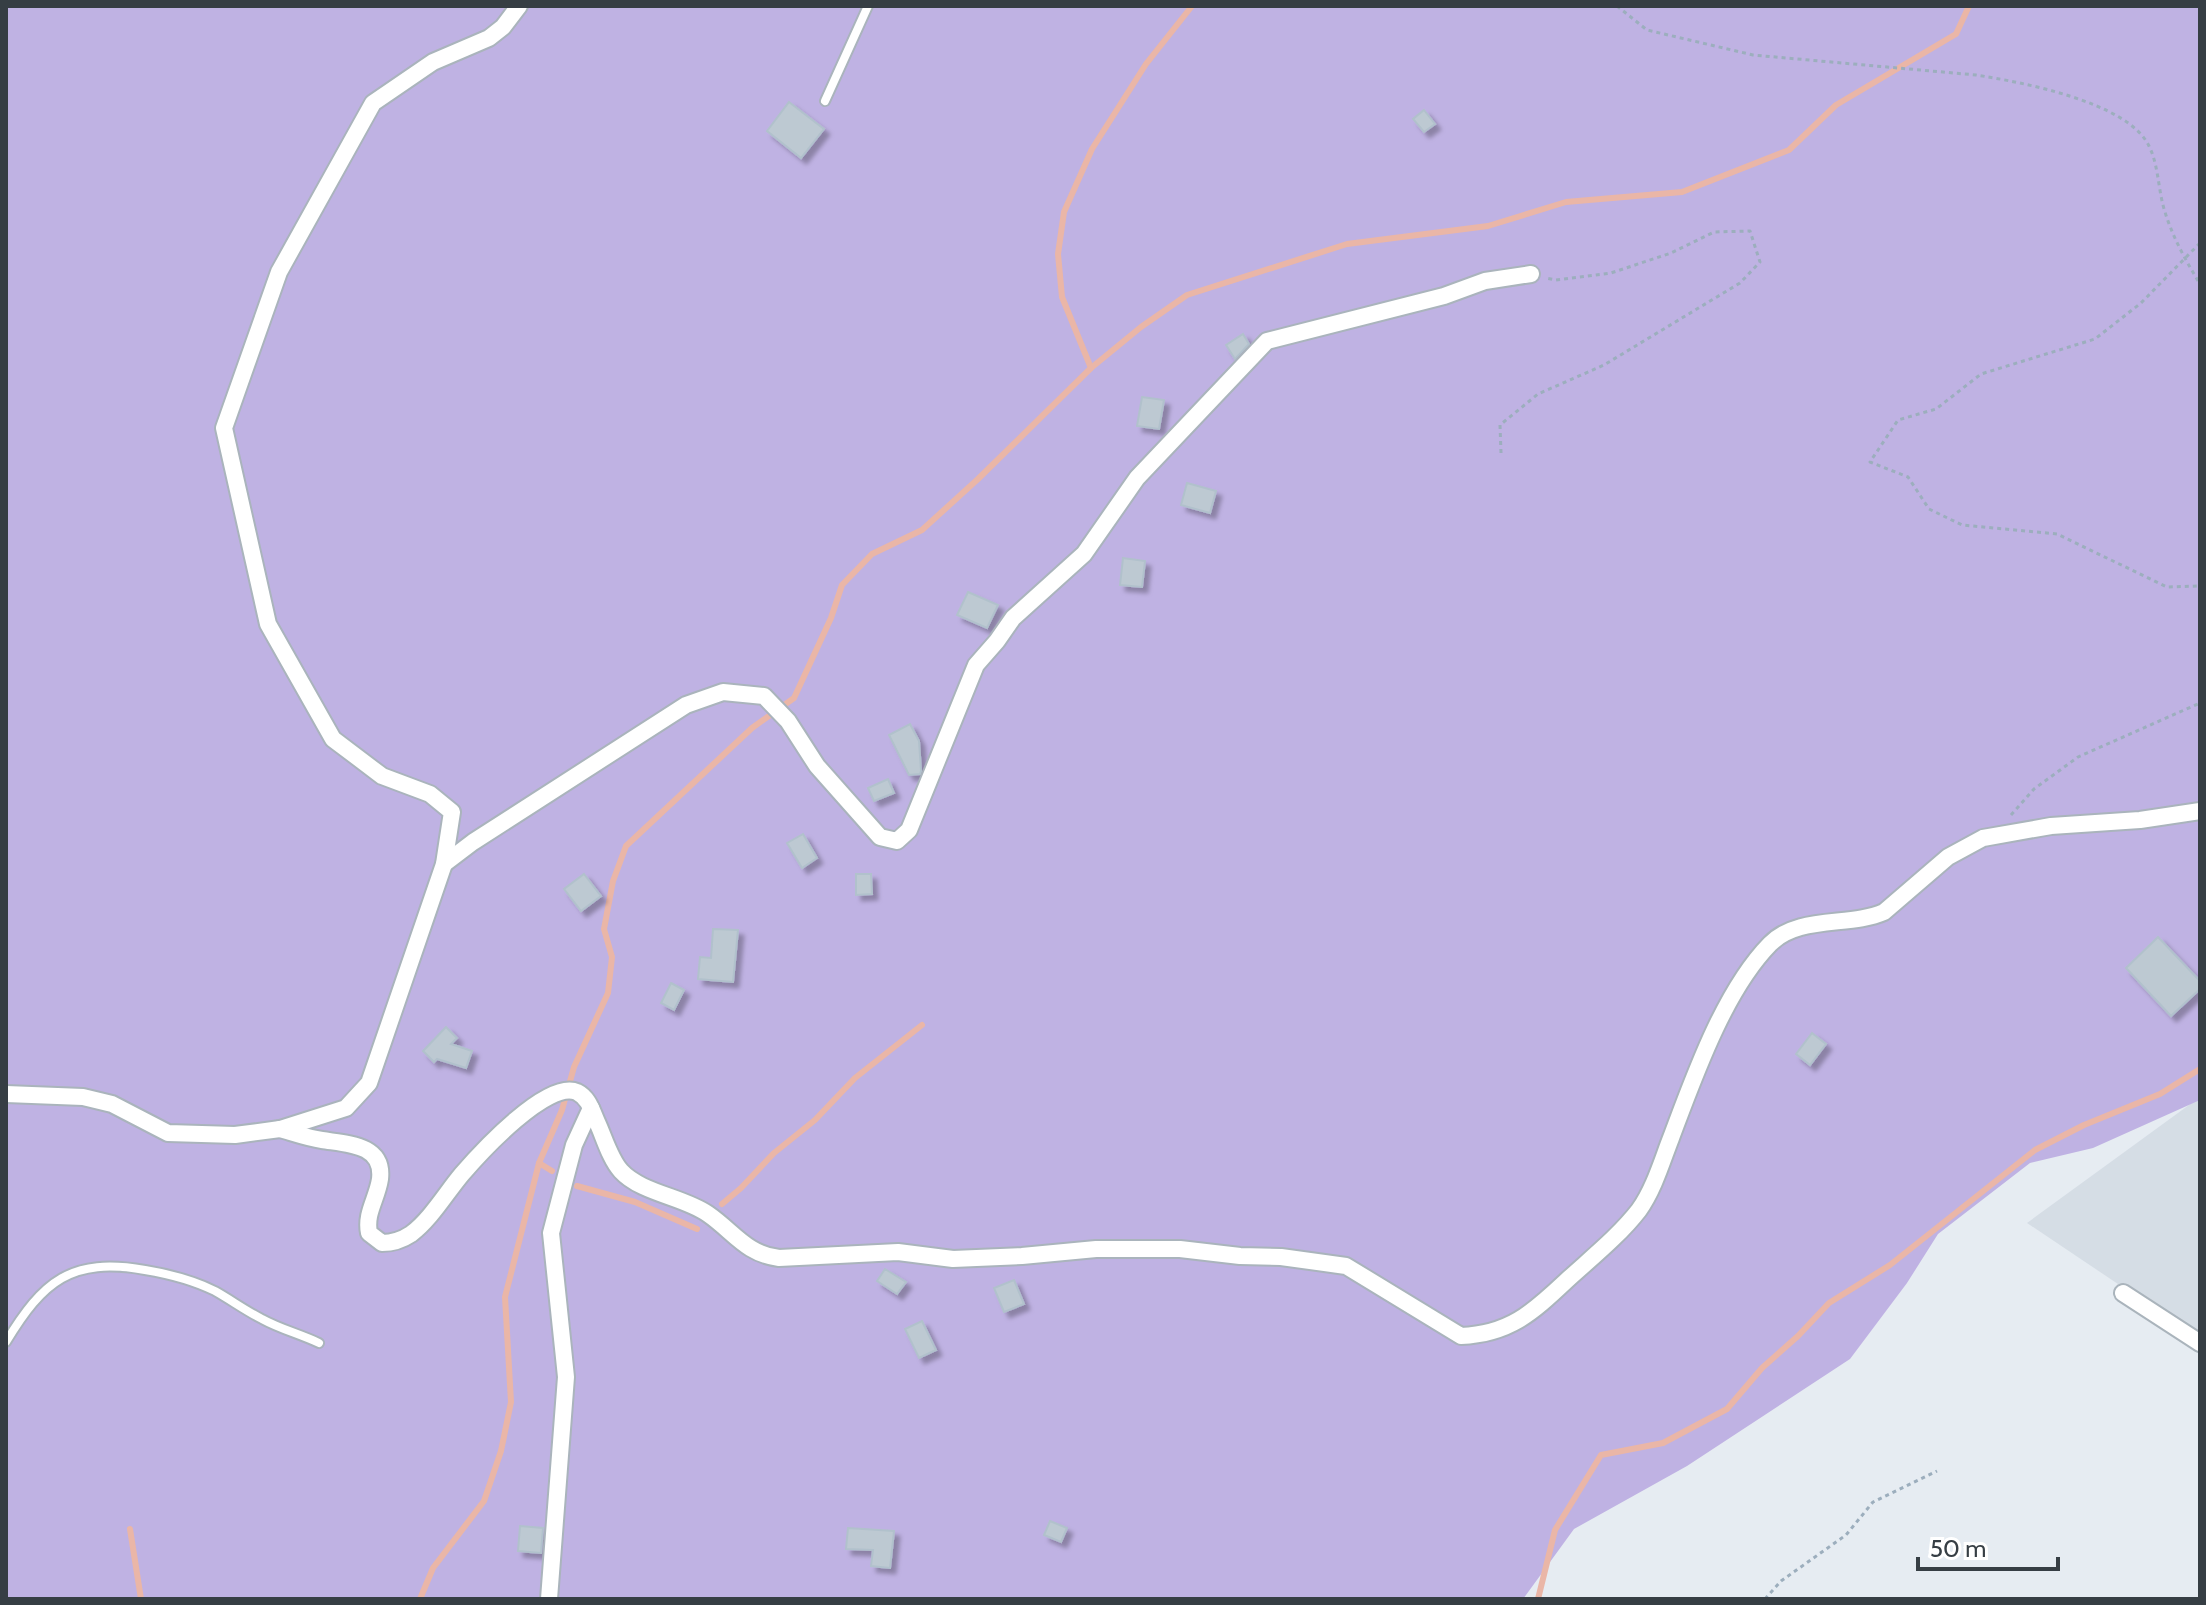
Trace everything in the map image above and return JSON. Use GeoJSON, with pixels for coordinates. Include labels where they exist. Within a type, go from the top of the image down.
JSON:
{"type":"FeatureCollection","features":[{"type":"Feature","properties":{"kind":"street"},"geometry":{"type":"LineString","coordinates":[[6,1094],[52,1094],[112,1104],[168,1133],[235,1135],[280,1129],[346,1108],[369,1083],[444,864],[452,812],[430,794],[382,776],[333,739],[268,624],[224,428],[279,272],[373,103],[433,62],[489,38],[503,27],[519,6]]}},
{"type":"Feature","properties":{"kind":"street"},"geometry":{"type":"LineString","coordinates":[[444,864],[473,842],[686,705],[723,692],[764,696],[788,721],[817,766],[880,837],[897,841],[909,830],[976,665],[1013,618],[1084,554],[1137,478],[1267,341],[1444,296],[1485,281],[1531,274]]}},
{"type":"Feature","properties":{"kind":"street"},"geometry":{"type":"LineString","coordinates":[[280,1129],[364,1147],[374,1157],[380,1168],[380,1181],[367,1224],[369,1233],[382,1243],[401,1240],[420,1226],[464,1171],[543,1098],[566,1090],[577,1092],[588,1100],[616,1165],[632,1182],[707,1213],[749,1249],[763,1256],[779,1258],[898,1252],[953,1259],[1096,1249],[1180,1249],[1281,1257],[1346,1266],[1461,1336],[1483,1335],[1505,1329],[1529,1314],[1640,1208],[1659,1171],[1695,1074],[1715,1031],[1733,998],[1771,943],[1785,932],[1874,917],[1884,912],[1948,857],[1983,838],[2051,826],[2140,820],[2200,811]]}},
{"type":"Feature","properties":{"kind":"street"},"geometry":{"type":"LineString","coordinates":[[549,1599],[566,1377],[551,1233],[574,1145],[591,1108]]}},
{"type":"Feature","properties":{"kind":"street"},"geometry":{"type":"LineString","coordinates":[[2123,1293],[2200,1343]]}},
{"type":"Feature","properties":{"kind":"lane"},"geometry":{"type":"LineString","coordinates":[[825,101],[868,6]]}},
{"type":"Feature","properties":{"kind":"lane"},"geometry":{"type":"LineString","coordinates":[[6,1342],[25,1311],[58,1279],[90,1268],[114,1265],[172,1275],[213,1290],[264,1321],[319,1343]]}},
{"type":"Feature","properties":{"kind":"path"},"geometry":{"type":"LineString","coordinates":[[1617,6],[1647,30],[1753,55],[1976,75],[2012,81],[2098,104],[2124,120],[2149,144],[2164,210],[2184,258],[2200,284]]}},
{"type":"Feature","properties":{"kind":"path"},"geometry":{"type":"LineString","coordinates":[[1501,453],[1500,425],[1538,394],[1604,365],[1669,327],[1740,283],[1760,262],[1750,231],[1714,232],[1671,253],[1611,273],[1556,280],[1531,274]]}},
{"type":"Feature","properties":{"kind":"path"},"geometry":{"type":"LineString","coordinates":[[2200,243],[2141,303],[2095,339],[1981,374],[1936,409],[1898,420],[1870,462],[1908,477],[1929,509],[1962,525],[2057,534],[2167,587],[2200,586]]}},
{"type":"Feature","properties":{"kind":"path"},"geometry":{"type":"LineString","coordinates":[[1998,835],[2034,789],[2055,772],[2091,750],[2200,703]]}},
{"type":"Feature","properties":{"kind":"path"},"geometry":{"type":"LineString","coordinates":[[1765,1599],[1781,1581],[1846,1535],[1873,1502],[1937,1471]]}},
{"type":"Feature","properties":{"kind":"shaded area"},"geometry":{"type":"Polygon","coordinates":[[[6,6],[2200,6],[2200,1100],[2093,1148],[2030,1163],[1938,1234],[1907,1283],[1850,1359],[1687,1466],[1574,1529],[1523,1599],[6,1599],[6,6]]]}},
{"type":"Feature","properties":{"kind":"shaded area"},"geometry":{"type":"Polygon","coordinates":[[[2200,1097],[2200,1339],[2027,1223],[2200,1097]]]}},
{"type":"Feature","properties":{"kind":"building"},"geometry":{"type":"Polygon","coordinates":[[[789,102],[824,129],[801,158],[767,131],[789,102]]]}},
{"type":"Feature","properties":{"kind":"building"},"geometry":{"type":"Polygon","coordinates":[[[1424,110],[1435,124],[1424,132],[1413,119],[1424,110]]]}},
{"type":"Feature","properties":{"kind":"building"},"geometry":{"type":"Polygon","coordinates":[[[1243,334],[1249,344],[1235,359],[1226,345],[1243,334]]]}},
{"type":"Feature","properties":{"kind":"building"},"geometry":{"type":"Polygon","coordinates":[[[1142,397],[1164,400],[1159,429],[1137,426],[1142,397]]]}},
{"type":"Feature","properties":{"kind":"building"},"geometry":{"type":"Polygon","coordinates":[[[1187,483],[1216,491],[1210,513],[1181,505],[1187,483]]]}},
{"type":"Feature","properties":{"kind":"building"},"geometry":{"type":"Polygon","coordinates":[[[1123,558],[1145,561],[1142,587],[1120,585],[1123,558]]]}},
{"type":"Feature","properties":{"kind":"building"},"geometry":{"type":"Polygon","coordinates":[[[968,592],[998,605],[987,628],[957,615],[968,592]]]}},
{"type":"Feature","properties":{"kind":"building"},"geometry":{"type":"Polygon","coordinates":[[[910,724],[919,741],[921,771],[920,774],[909,775],[889,735],[910,724]]]}},
{"type":"Feature","properties":{"kind":"building"},"geometry":{"type":"Polygon","coordinates":[[[888,779],[894,793],[874,801],[868,788],[888,779]]]}},
{"type":"Feature","properties":{"kind":"building"},"geometry":{"type":"Polygon","coordinates":[[[803,834],[817,858],[802,868],[787,843],[803,834]]]}},
{"type":"Feature","properties":{"kind":"building"},"geometry":{"type":"Polygon","coordinates":[[[584,874],[601,896],[581,911],[564,889],[584,874]]]}},
{"type":"Feature","properties":{"kind":"building"},"geometry":{"type":"Polygon","coordinates":[[[856,874],[871,874],[872,894],[856,895],[856,874]]]}},
{"type":"Feature","properties":{"kind":"building"},"geometry":{"type":"Polygon","coordinates":[[[713,929],[738,930],[733,982],[698,979],[700,957],[711,958],[713,929]]]}},
{"type":"Feature","properties":{"kind":"building"},"geometry":{"type":"Polygon","coordinates":[[[2158,937],[2200,981],[2200,989],[2171,1016],[2126,968],[2158,937]]]}},
{"type":"Feature","properties":{"kind":"building"},"geometry":{"type":"Polygon","coordinates":[[[671,983],[684,990],[674,1010],[661,1003],[671,983]]]}},
{"type":"Feature","properties":{"kind":"building"},"geometry":{"type":"Polygon","coordinates":[[[446,1027],[457,1038],[451,1044],[472,1051],[466,1068],[437,1059],[434,1062],[423,1051],[446,1027]]]}},
{"type":"Feature","properties":{"kind":"building"},"geometry":{"type":"Polygon","coordinates":[[[1812,1033],[1826,1044],[1810,1065],[1796,1054],[1812,1033]]]}},
{"type":"Feature","properties":{"kind":"building"},"geometry":{"type":"Polygon","coordinates":[[[885,1269],[906,1282],[897,1294],[877,1281],[885,1269]]]}},
{"type":"Feature","properties":{"kind":"building"},"geometry":{"type":"Polygon","coordinates":[[[1014,1280],[1024,1304],[1004,1312],[994,1288],[1014,1280]]]}},
{"type":"Feature","properties":{"kind":"building"},"geometry":{"type":"Polygon","coordinates":[[[922,1321],[936,1350],[919,1358],[905,1329],[922,1321]]]}},
{"type":"Feature","properties":{"kind":"building"},"geometry":{"type":"Polygon","coordinates":[[[1050,1521],[1067,1528],[1061,1542],[1044,1535],[1050,1521]]]}},
{"type":"Feature","properties":{"kind":"building"},"geometry":{"type":"Polygon","coordinates":[[[520,1526],[543,1528],[541,1553],[518,1551],[520,1526]]]}},
{"type":"Feature","properties":{"kind":"building"},"geometry":{"type":"Polygon","coordinates":[[[848,1528],[894,1531],[890,1568],[871,1566],[873,1550],[846,1549],[848,1528]]]}},
{"type":"Feature","properties":{"kind":"waterway"},"geometry":{"type":"LineString","coordinates":[[1091,368],[1062,297],[1058,254],[1064,212],[1092,149],[1146,64],[1192,6]]}},
{"type":"Feature","properties":{"kind":"waterway"},"geometry":{"type":"LineString","coordinates":[[420,1599],[433,1568],[484,1501],[501,1451],[511,1402],[505,1297],[539,1163],[562,1110],[574,1067],[608,993],[612,957],[604,929],[613,881],[626,846],[752,728],[794,698],[831,618],[842,585],[872,554],[922,530],[1091,368],[1187,295],[1347,244],[1488,226],[1566,202],[1682,192],[1789,150],[1836,105],[1956,34],[1969,6]]}},
{"type":"Feature","properties":{"kind":"waterway"},"geometry":{"type":"LineString","coordinates":[[722,1204],[774,1153],[815,1120],[855,1078],[922,1025]]}},
{"type":"Feature","properties":{"kind":"waterway"},"geometry":{"type":"LineString","coordinates":[[1538,1599],[1555,1530],[1601,1455],[1663,1443],[1727,1409],[1762,1368],[1829,1303],[1890,1265],[2035,1150],[2084,1125],[2160,1094],[2200,1069]]}},
{"type":"Feature","properties":{"kind":"waterway"},"geometry":{"type":"LineString","coordinates":[[539,1163],[552,1171]]}},
{"type":"Feature","properties":{"kind":"waterway"},"geometry":{"type":"LineString","coordinates":[[577,1186],[635,1202],[697,1229]]}},
{"type":"Feature","properties":{"kind":"waterway"},"geometry":{"type":"LineString","coordinates":[[130,1529],[141,1599]]}}]}
